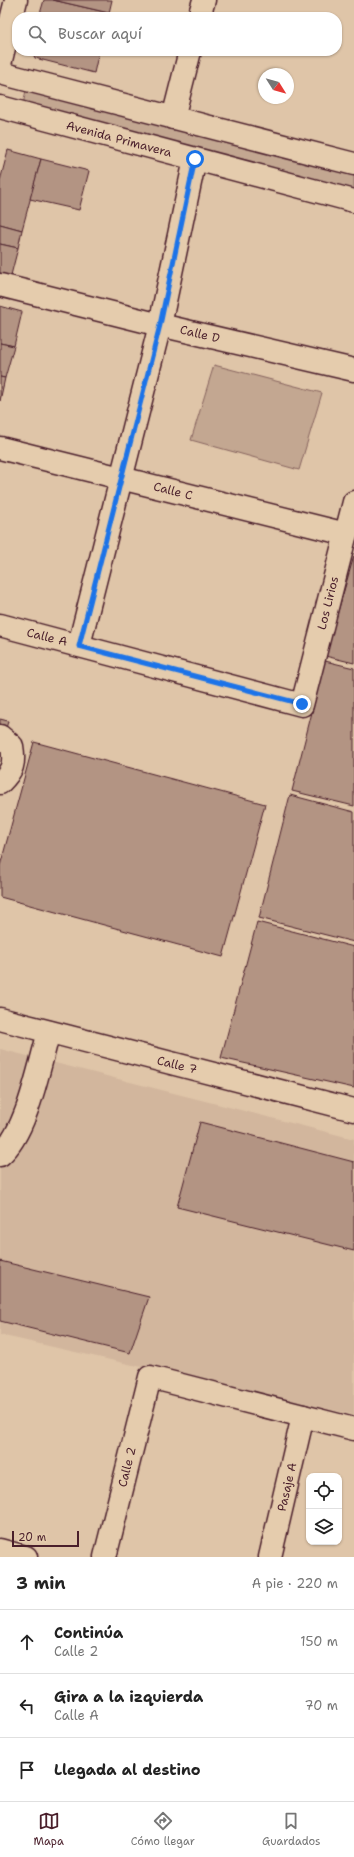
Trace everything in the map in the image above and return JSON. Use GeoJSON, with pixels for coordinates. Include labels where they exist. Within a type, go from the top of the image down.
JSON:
{"type":"FeatureCollection","features":[{"type":"Feature","properties":{"kind":"street"},"geometry":{"type":"LineString","coordinates":[[13,12],[16,0]]}},
{"type":"Feature","properties":{"kind":"street"},"geometry":{"type":"LineString","coordinates":[[200,12],[204,0]]}},
{"type":"Feature","properties":{"kind":"street"},"geometry":{"type":"LineString","coordinates":[[0,64],[12,16]]}},
{"type":"Feature","properties":{"kind":"street"},"geometry":{"type":"LineString","coordinates":[[172,118],[189,56]]}},
{"type":"Feature","properties":{"kind":"street"},"geometry":{"type":"LineString","coordinates":[[0,73],[354,164]]}},
{"type":"Feature","properties":{"kind":"street","name":"Avenida Primavera"},"geometry":{"type":"LineString","coordinates":[[0,107],[354,201]]}},
{"type":"Feature","properties":{"kind":"street"},"geometry":{"type":"LineString","coordinates":[[79,646],[120,477],[160,325],[195,159]]}},
{"type":"Feature","properties":{"kind":"street","name":"Calle D"},"geometry":{"type":"LineString","coordinates":[[0,284],[160,325],[354,370]]}},
{"type":"Feature","properties":{"kind":"street","name":"Calle C"},"geometry":{"type":"LineString","coordinates":[[0,448],[346,534]]}},
{"type":"Feature","properties":{"kind":"street","name":"Los Lirios"},"geometry":{"type":"LineString","coordinates":[[302,704],[354,502]]}},
{"type":"Feature","properties":{"kind":"street","name":"Calle A"},"geometry":{"type":"LineString","coordinates":[[0,625],[302,704]]}},
{"type":"Feature","properties":{"kind":"street"},"geometry":{"type":"LineString","coordinates":[[0,736],[12,746],[14,762],[8,775],[0,783]]}},
{"type":"Feature","properties":{"kind":"street","name":"Calle 7"},"geometry":{"type":"LineString","coordinates":[[0,1019],[354,1110]]}},
{"type":"Feature","properties":{"kind":"street"},"geometry":{"type":"LineString","coordinates":[[0,1155],[5,1151],[22,1125],[49,1032]]}},
{"type":"Feature","properties":{"kind":"street","name":"Calle 2"},"geometry":{"type":"LineString","coordinates":[[105,1557],[150,1377],[304,1416]]}},
{"type":"Feature","properties":{"kind":"street"},"geometry":{"type":"LineString","coordinates":[[304,1416],[354,1429]]}},
{"type":"Feature","properties":{"kind":"street","name":"Pasaje A"},"geometry":{"type":"LineString","coordinates":[[270,1557],[304,1416]]}},
{"type":"Feature","properties":{"kind":"street"},"geometry":{"type":"LineString","coordinates":[[0,1550],[26,1557]]}},
{"type":"Feature","properties":{"kind":"shaded area"},"geometry":{"type":"Polygon","coordinates":[[[26,90],[354,172],[354,191],[23,105],[26,90]]]}},
{"type":"Feature","properties":{"kind":"shaded area"},"geometry":{"type":"Polygon","coordinates":[[[214,365],[322,393],[299,470],[191,440],[214,365]]]}},
{"type":"Feature","properties":{"kind":"shaded area"},"geometry":{"type":"Polygon","coordinates":[[[0,1049],[354,1139],[354,1415],[0,1335],[0,1049]]]}},
{"type":"Feature","properties":{"kind":"building"},"geometry":{"type":"Polygon","coordinates":[[[44,0],[53,0],[105,12],[40,12],[44,0]]]}},
{"type":"Feature","properties":{"kind":"building"},"geometry":{"type":"Polygon","coordinates":[[[53,0],[112,0],[109,12],[53,0]]]}},
{"type":"Feature","properties":{"kind":"building"},"geometry":{"type":"Polygon","coordinates":[[[34,56],[98,56],[94,73],[35,58],[34,56]]]}},
{"type":"Feature","properties":{"kind":"building"},"geometry":{"type":"Polygon","coordinates":[[[8,150],[41,159],[22,230],[0,224],[0,181],[8,150]]]}},
{"type":"Feature","properties":{"kind":"building"},"geometry":{"type":"Polygon","coordinates":[[[41,159],[89,171],[79,210],[30,199],[41,159]]]}},
{"type":"Feature","properties":{"kind":"building"},"geometry":{"type":"Polygon","coordinates":[[[0,224],[22,230],[18,248],[0,244],[0,224]]]}},
{"type":"Feature","properties":{"kind":"building"},"geometry":{"type":"Polygon","coordinates":[[[0,244],[18,248],[10,279],[0,277],[0,244]]]}},
{"type":"Feature","properties":{"kind":"building"},"geometry":{"type":"Polygon","coordinates":[[[0,306],[22,312],[14,346],[0,343],[0,306]]]}},
{"type":"Feature","properties":{"kind":"building"},"geometry":{"type":"Polygon","coordinates":[[[0,343],[14,346],[5,378],[0,377],[0,343]]]}},
{"type":"Feature","properties":{"kind":"building"},"geometry":{"type":"Polygon","coordinates":[[[0,377],[5,378],[0,401],[0,377]]]}},
{"type":"Feature","properties":{"kind":"building"},"geometry":{"type":"Polygon","coordinates":[[[354,556],[354,663],[325,656],[354,556]]]}},
{"type":"Feature","properties":{"kind":"building"},"geometry":{"type":"Polygon","coordinates":[[[325,661],[354,668],[354,806],[292,791],[325,661]]]}},
{"type":"Feature","properties":{"kind":"building"},"geometry":{"type":"Polygon","coordinates":[[[0,719],[8,721],[0,752],[0,719]]]}},
{"type":"Feature","properties":{"kind":"building"},"geometry":{"type":"Polygon","coordinates":[[[34,742],[265,804],[223,957],[0,897],[0,866],[34,742]]]}},
{"type":"Feature","properties":{"kind":"building"},"geometry":{"type":"Polygon","coordinates":[[[290,795],[354,812],[354,942],[259,918],[290,795]]]}},
{"type":"Feature","properties":{"kind":"building"},"geometry":{"type":"Polygon","coordinates":[[[257,922],[354,947],[354,1088],[221,1058],[257,922]]]}},
{"type":"Feature","properties":{"kind":"building"},"geometry":{"type":"Polygon","coordinates":[[[200,1122],[354,1162],[354,1251],[177,1207],[200,1122]]]}},
{"type":"Feature","properties":{"kind":"building"},"geometry":{"type":"Polygon","coordinates":[[[0,1261],[149,1297],[130,1353],[0,1321],[0,1261]]]}},
{"type":"Feature","properties":{"kind":"route"},"geometry":{"type":"LineString","coordinates":[[195,159],[160,325],[120,477],[79,646],[302,704]]}}]}
